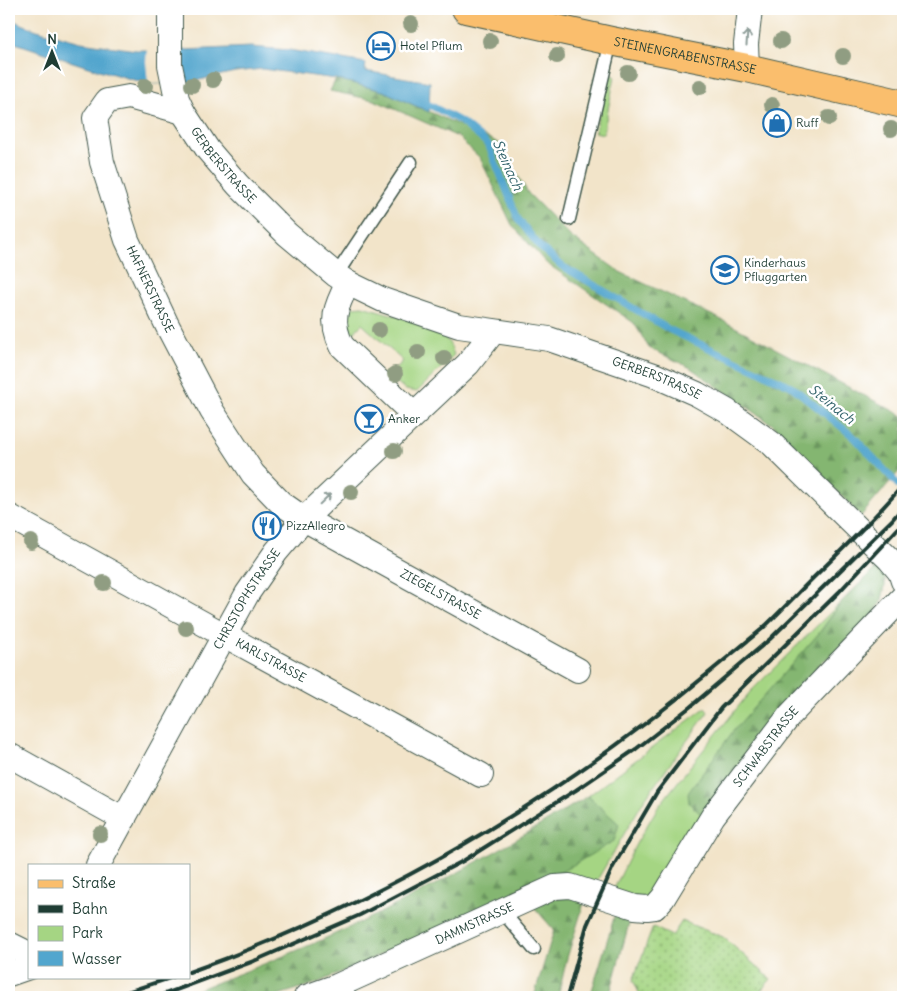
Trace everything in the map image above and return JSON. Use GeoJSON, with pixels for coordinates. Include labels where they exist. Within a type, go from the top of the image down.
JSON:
{"type":"FeatureCollection","features":[{"type":"Feature","properties":{"kind":"main road","name":"STEINENGRABENSTRASSE"},"geometry":{"type":"LineString","coordinates":[[470,9],[610,41],[747,68],[903,104]]}},
{"type":"Feature","properties":{"kind":"street","name":"GERBERSTRASSE"},"geometry":{"type":"LineString","coordinates":[[170,9],[170,65],[174,86],[183,112],[208,150],[238,185],[287,234],[342,279],[383,300],[459,326],[549,339],[654,375],[697,394],[727,412],[778,450],[890,560],[900,572],[903,581]]}},
{"type":"Feature","properties":{"kind":"street"},"geometry":{"type":"LineString","coordinates":[[747,68],[746,44],[750,9]]}},
{"type":"Feature","properties":{"kind":"street","name":"HAFNERSTRASSE"},"geometry":{"type":"LineString","coordinates":[[183,112],[130,97],[107,101],[95,118],[102,162],[127,240],[167,325],[212,411],[253,474],[281,503],[304,520]]}},
{"type":"Feature","properties":{"kind":"street"},"geometry":{"type":"LineString","coordinates":[[342,279],[335,320],[336,334],[342,346],[413,414]]}},
{"type":"Feature","properties":{"kind":"street","name":"CHRISTOPHSTRASSE"},"geometry":{"type":"LineString","coordinates":[[99,864],[224,635],[276,552],[304,520],[413,414],[468,364],[493,332]]}},
{"type":"Feature","properties":{"kind":"street","name":"KARLSTRASSE"},"geometry":{"type":"LineString","coordinates":[[9,516],[481,775]]}},
{"type":"Feature","properties":{"kind":"street","name":"ZIEGELSTRASSE"},"geometry":{"type":"LineString","coordinates":[[304,520],[578,670]]}},
{"type":"Feature","properties":{"kind":"street","name":"SCHWABSTRASSE"},"geometry":{"type":"LineString","coordinates":[[648,908],[655,906],[663,898],[713,816],[790,716],[903,597]]}},
{"type":"Feature","properties":{"kind":"street"},"geometry":{"type":"LineString","coordinates":[[9,755],[124,819]]}},
{"type":"Feature","properties":{"kind":"street","name":"DAMMSTRASSE"},"geometry":{"type":"LineString","coordinates":[[306,997],[338,986],[402,958],[556,887],[570,886],[635,906],[648,908]]}},
{"type":"Feature","properties":{"kind":"street"},"geometry":{"type":"LineString","coordinates":[[9,944],[28,954]]}},
{"type":"Feature","properties":{"kind":"street"},"geometry":{"type":"LineString","coordinates":[[9,974],[28,967]]}},
{"type":"Feature","properties":{"kind":"lane"},"geometry":{"type":"LineString","coordinates":[[569,218],[610,41]]}},
{"type":"Feature","properties":{"kind":"lane"},"geometry":{"type":"LineString","coordinates":[[342,279],[410,162]]}},
{"type":"Feature","properties":{"kind":"lane"},"geometry":{"type":"LineString","coordinates":[[502,911],[534,949]]}},
{"type":"Feature","properties":{"kind":"green space"},"geometry":{"type":"Polygon","coordinates":[[[607,74],[615,76],[603,134],[595,132],[607,74]]]}},
{"type":"Feature","properties":{"kind":"green space"},"geometry":{"type":"Polygon","coordinates":[[[336,79],[383,91],[499,143],[528,193],[571,237],[620,272],[718,318],[903,416],[903,467],[861,516],[773,425],[689,367],[649,348],[634,323],[546,263],[512,225],[480,158],[458,137],[374,100],[330,91],[336,79]]]}},
{"type":"Feature","properties":{"kind":"green space"},"geometry":{"type":"Polygon","coordinates":[[[362,306],[405,318],[437,331],[447,340],[454,355],[417,392],[406,390],[389,376],[403,361],[362,324],[348,339],[345,314],[353,307],[362,306]]]}},
{"type":"Feature","properties":{"kind":"green space"},"geometry":{"type":"Polygon","coordinates":[[[877,567],[885,576],[885,585],[882,600],[875,612],[834,654],[823,661],[789,700],[703,816],[689,803],[688,793],[734,730],[820,632],[842,601],[877,567]]]}},
{"type":"Feature","properties":{"kind":"green space"},"geometry":{"type":"Polygon","coordinates":[[[842,601],[650,895],[639,899],[614,889],[636,844],[658,807],[692,764],[750,692],[842,601]]]}},
{"type":"Feature","properties":{"kind":"green space"},"geometry":{"type":"Polygon","coordinates":[[[705,708],[708,712],[644,800],[596,882],[551,878],[618,824],[588,796],[705,708]]]}},
{"type":"Feature","properties":{"kind":"green space"},"geometry":{"type":"Polygon","coordinates":[[[588,796],[619,824],[614,841],[551,878],[317,983],[272,997],[179,997],[300,949],[387,909],[489,855],[588,796]]]}},
{"type":"Feature","properties":{"kind":"green space"},"geometry":{"type":"Polygon","coordinates":[[[564,893],[585,900],[567,958],[558,997],[534,997],[554,930],[533,906],[564,893]]]}},
{"type":"Feature","properties":{"kind":"green space"},"geometry":{"type":"Polygon","coordinates":[[[616,911],[631,916],[609,997],[590,997],[616,911]]]}},
{"type":"Feature","properties":{"kind":"green space"},"geometry":{"type":"Polygon","coordinates":[[[682,921],[723,937],[771,979],[755,997],[641,997],[633,980],[653,927],[672,936],[682,921]]]}},
{"type":"Feature","properties":{"kind":"water"},"geometry":{"type":"Polygon","coordinates":[[[9,19],[37,30],[81,42],[136,50],[251,47],[289,50],[366,63],[365,71],[430,82],[429,112],[383,91],[336,79],[262,69],[235,72],[186,83],[148,84],[9,41],[9,19]]]}},
{"type":"Feature","properties":{"kind":"pier"},"geometry":{"type":"Polygon","coordinates":[[[147,47],[182,48],[186,83],[148,84],[147,47]]]}},
{"type":"Feature","properties":{"kind":"waterway","name":"Steinach"},"geometry":{"type":"LineString","coordinates":[[422,101],[460,121],[488,144],[518,219],[540,247],[562,266],[670,330],[791,386],[854,437],[903,490]]}},
{"type":"Feature","properties":{"kind":"railway"},"geometry":{"type":"LineString","coordinates":[[190,972],[329,915],[397,881],[463,845],[591,763],[652,718],[762,629],[859,533],[903,485]]}},
{"type":"Feature","properties":{"kind":"railway"},"geometry":{"type":"LineString","coordinates":[[157,997],[254,961],[360,915],[463,861],[576,790],[636,749],[690,707],[770,639],[903,507]]}},
{"type":"Feature","properties":{"kind":"railway"},"geometry":{"type":"LineString","coordinates":[[567,997],[587,925],[613,867],[657,792],[721,708],[839,592],[903,523]]}},
{"type":"Feature","properties":{"kind":"railway"},"geometry":{"type":"LineString","coordinates":[[112,997],[170,978]]}},
{"type":"Feature","properties":{"kind":"place","name":"Hotel Pflum"},"geometry":{"type":"Point","coordinates":[381,46]}},
{"type":"Feature","properties":{"kind":"place","name":"Ruff"},"geometry":{"type":"Point","coordinates":[777,123]}},
{"type":"Feature","properties":{"kind":"place","name":"Kinderhaus Pfluggarten"},"geometry":{"type":"Point","coordinates":[725,270]}},
{"type":"Feature","properties":{"kind":"place","name":"Anker"},"geometry":{"type":"Point","coordinates":[369,419]}},
{"type":"Feature","properties":{"kind":"place","name":"PizzAllegro"},"geometry":{"type":"Point","coordinates":[267,526]}}]}
